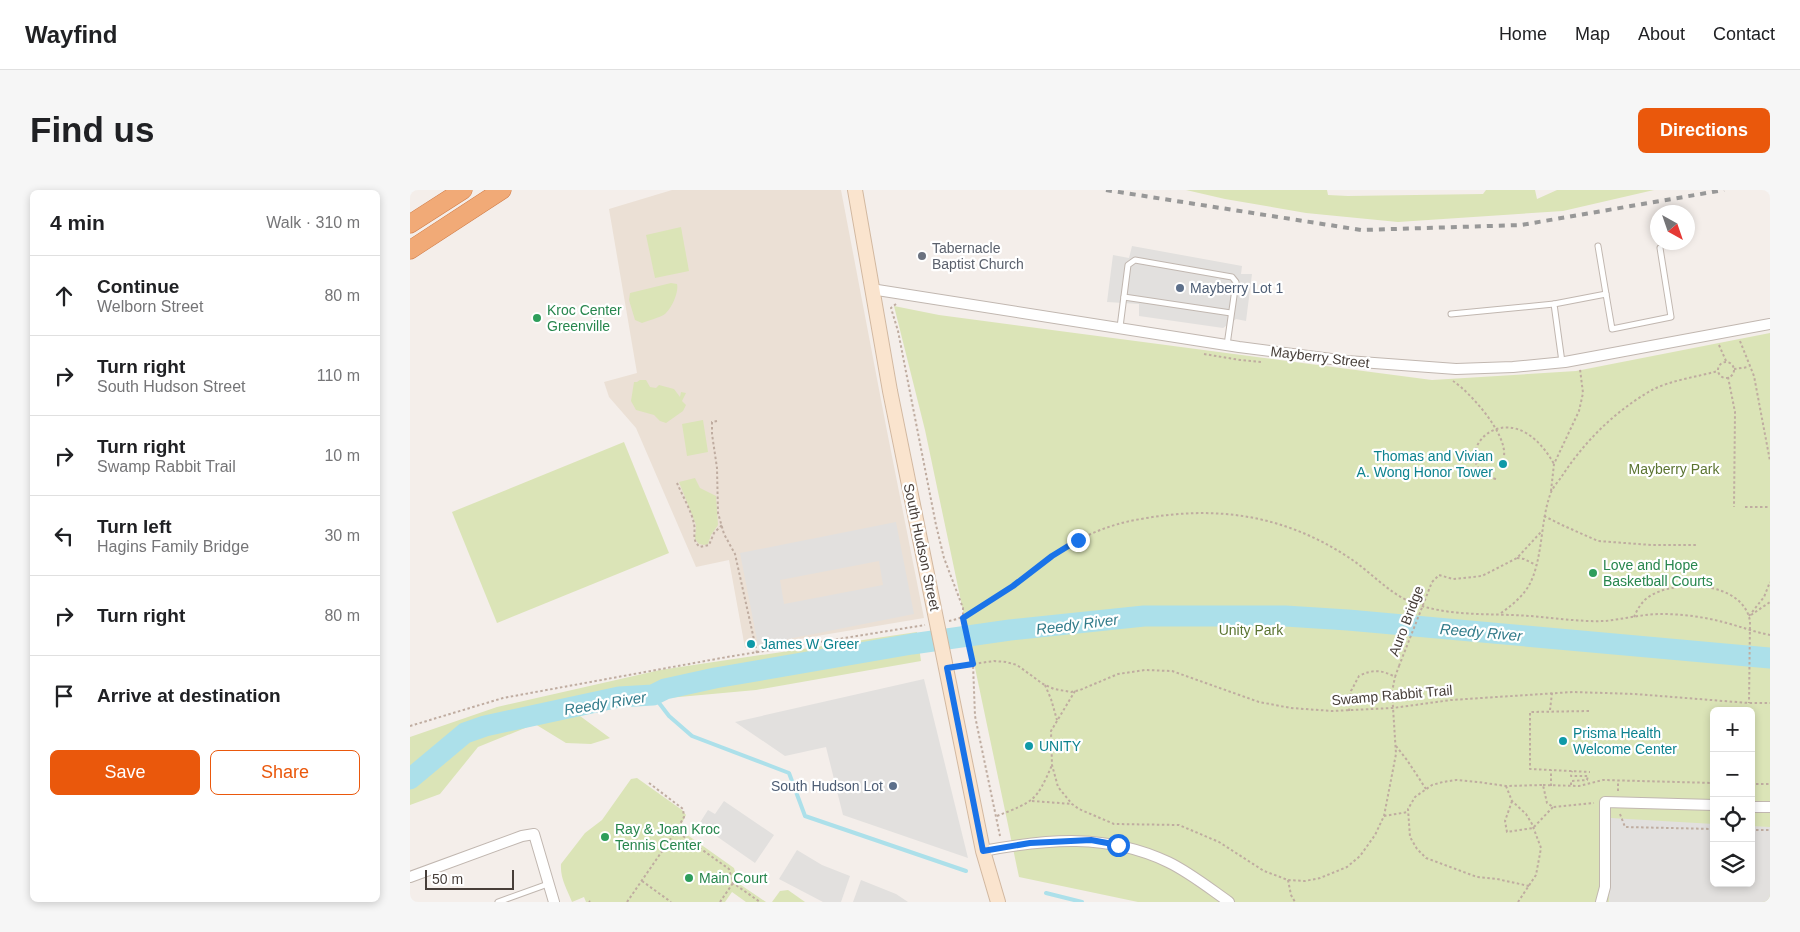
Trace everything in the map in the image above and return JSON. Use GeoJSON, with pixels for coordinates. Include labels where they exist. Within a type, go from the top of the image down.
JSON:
{"type":"FeatureCollection","features":[{"type":"Feature","properties":{"kind":"highway"},"geometry":{"type":"LineString","coordinates":[[410,224],[463,190]]}},
{"type":"Feature","properties":{"kind":"highway"},"geometry":{"type":"LineString","coordinates":[[410,250],[502,190]]}},
{"type":"Feature","properties":{"kind":"street","name":"South Hudson Street"},"geometry":{"type":"LineString","coordinates":[[855,190],[871,289],[983,851],[998,902]]}},
{"type":"Feature","properties":{"kind":"street","name":"Mayberry Street"},"geometry":{"type":"LineString","coordinates":[[871,289],[1347,361],[1456,369],[1513,367],[1562,362],[1770,324]]}},
{"type":"Feature","properties":{"kind":"street"},"geometry":{"type":"LineString","coordinates":[[1601,902],[1605,887],[1605,802],[1710,805]]}},
{"type":"Feature","properties":{"kind":"street"},"geometry":{"type":"LineString","coordinates":[[1755,807],[1770,807]]}},
{"type":"Feature","properties":{"kind":"street"},"geometry":{"type":"LineString","coordinates":[[410,878],[522,836],[534,834],[554,902]]}},
{"type":"Feature","properties":{"kind":"street"},"geometry":{"type":"LineString","coordinates":[[983,851],[1030,843],[1091,840],[1118,845],[1136,849],[1168,862],[1228,902]]}},
{"type":"Feature","properties":{"kind":"lane"},"geometry":{"type":"LineString","coordinates":[[1598,246],[1612,329],[1671,318],[1660,250]]}},
{"type":"Feature","properties":{"kind":"lane"},"geometry":{"type":"LineString","coordinates":[[1120,327],[1128,265],[1135,260],[1232,277],[1236,282],[1228,344]]}},
{"type":"Feature","properties":{"kind":"lane"},"geometry":{"type":"LineString","coordinates":[[1451,314],[1554,304],[1606,294]]}},
{"type":"Feature","properties":{"kind":"lane"},"geometry":{"type":"LineString","coordinates":[[1124,297],[1231,313]]}},
{"type":"Feature","properties":{"kind":"lane"},"geometry":{"type":"LineString","coordinates":[[1554,304],[1562,362]]}},
{"type":"Feature","properties":{"kind":"lane"},"geometry":{"type":"LineString","coordinates":[[498,902],[548,884]]}},
{"type":"Feature","properties":{"kind":"path"},"geometry":{"type":"LineString","coordinates":[[890,308],[898,331],[944,558],[963,608],[963,618],[973,664],[975,716],[1000,836]]}},
{"type":"Feature","properties":{"kind":"path"},"geometry":{"type":"LineString","coordinates":[[1717,340],[1726,362]]}},
{"type":"Feature","properties":{"kind":"path"},"geometry":{"type":"LineString","coordinates":[[1740,341],[1754,376],[1770,461]]}},
{"type":"Feature","properties":{"kind":"path"},"geometry":{"type":"LineString","coordinates":[[1718,371],[1721,363],[1726,362],[1733,365],[1734,369]]}},
{"type":"Feature","properties":{"kind":"path"},"geometry":{"type":"LineString","coordinates":[[1500,614],[1516,602],[1528,587],[1536,565],[1554,464],[1579,411],[1583,393],[1580,365]]}},
{"type":"Feature","properties":{"kind":"path"},"geometry":{"type":"LineString","coordinates":[[1734,369],[1750,367]]}},
{"type":"Feature","properties":{"kind":"path"},"geometry":{"type":"LineString","coordinates":[[1718,371],[1722,377],[1728,377],[1733,373],[1734,369]]}},
{"type":"Feature","properties":{"kind":"path"},"geometry":{"type":"LineString","coordinates":[[1550,493],[1580,449],[1620,411],[1653,390],[1665,385],[1718,371]]}},
{"type":"Feature","properties":{"kind":"path"},"geometry":{"type":"LineString","coordinates":[[1728,377],[1735,412],[1734,508]]}},
{"type":"Feature","properties":{"kind":"path"},"geometry":{"type":"LineString","coordinates":[[1451,380],[1482,408],[1504,444],[1504,456]]}},
{"type":"Feature","properties":{"kind":"path"},"geometry":{"type":"LineString","coordinates":[[717,421],[712,422],[712,434],[717,468],[718,513],[735,554],[757,652]]}},
{"type":"Feature","properties":{"kind":"path"},"geometry":{"type":"LineString","coordinates":[[1496,480],[1489,478],[1482,472],[1475,458],[1475,448],[1479,441],[1487,432],[1494,429],[1505,426],[1515,428],[1532,436],[1546,449],[1554,464]]}},
{"type":"Feature","properties":{"kind":"path"},"geometry":{"type":"LineString","coordinates":[[1766,439],[1770,438]]}},
{"type":"Feature","properties":{"kind":"path"},"geometry":{"type":"LineString","coordinates":[[677,482],[694,525],[693,535],[695,543],[700,547],[709,546],[714,533],[722,525]]}},
{"type":"Feature","properties":{"kind":"path"},"geometry":{"type":"LineString","coordinates":[[1745,507],[1770,507]]}},
{"type":"Feature","properties":{"kind":"path"},"geometry":{"type":"LineString","coordinates":[[963,618],[1013,586],[1052,556],[1078,540],[1106,528],[1141,519],[1202,512],[1238,514],[1282,524],[1326,542],[1362,566],[1391,590],[1412,603],[1438,609],[1468,614],[1500,614],[1604,621],[1661,614],[1682,615],[1724,622],[1770,635]]}},
{"type":"Feature","properties":{"kind":"path"},"geometry":{"type":"LineString","coordinates":[[1544,516],[1598,542],[1642,545],[1698,545]]}},
{"type":"Feature","properties":{"kind":"path"},"geometry":{"type":"LineString","coordinates":[[1517,558],[1542,530]]}},
{"type":"Feature","properties":{"kind":"path"},"geometry":{"type":"LineString","coordinates":[[1517,558],[1536,565]]}},
{"type":"Feature","properties":{"kind":"path","name":"Auro Bridge"},"geometry":{"type":"LineString","coordinates":[[1288,880],[1305,881],[1320,878],[1347,867],[1360,856],[1375,835],[1384,816],[1396,754],[1392,691],[1395,677],[1432,582],[1439,575],[1453,579],[1482,576],[1517,558]]}},
{"type":"Feature","properties":{"kind":"path"},"geometry":{"type":"LineString","coordinates":[[1749,616],[1761,601],[1770,582]]}},
{"type":"Feature","properties":{"kind":"path"},"geometry":{"type":"LineString","coordinates":[[1634,617],[1639,606],[1648,597],[1670,588],[1690,585],[1711,587],[1731,595],[1748,611],[1749,616],[1751,631],[1749,703]]}},
{"type":"Feature","properties":{"kind":"path"},"geometry":{"type":"LineString","coordinates":[[1749,616],[1770,602]]}},
{"type":"Feature","properties":{"kind":"path"},"geometry":{"type":"LineString","coordinates":[[410,726],[503,698],[757,652],[939,628]]}},
{"type":"Feature","properties":{"kind":"path"},"geometry":{"type":"LineString","coordinates":[[946,661],[973,664],[994,661],[1012,664],[1026,671],[1044,685],[1058,690],[1075,691],[1051,731],[1052,765],[1058,787],[1072,804],[1114,824],[1179,825],[1219,842],[1264,870],[1288,880],[1295,902]]}},
{"type":"Feature","properties":{"kind":"path","name":"Swamp Rabbit Trail"},"geometry":{"type":"LineString","coordinates":[[1075,691],[1118,674],[1145,670],[1172,671],[1259,702],[1278,706],[1332,711],[1393,708],[1451,700],[1573,692],[1770,703]]}},
{"type":"Feature","properties":{"kind":"path"},"geometry":{"type":"LineString","coordinates":[[1349,711],[1352,692],[1359,676],[1370,671],[1382,671],[1395,677]]}},
{"type":"Feature","properties":{"kind":"path"},"geometry":{"type":"LineString","coordinates":[[1044,685],[1051,698],[1057,721]]}},
{"type":"Feature","properties":{"kind":"path"},"geometry":{"type":"LineString","coordinates":[[1550,711],[1552,693]]}},
{"type":"Feature","properties":{"kind":"path"},"geometry":{"type":"LineString","coordinates":[[1589,711],[1530,712],[1530,769],[1590,772]]}},
{"type":"Feature","properties":{"kind":"path"},"geometry":{"type":"LineString","coordinates":[[1396,746],[1426,790]]}},
{"type":"Feature","properties":{"kind":"path"},"geometry":{"type":"LineString","coordinates":[[997,816],[1026,805],[1031,801],[1042,790],[1052,765]]}},
{"type":"Feature","properties":{"kind":"path"},"geometry":{"type":"LineString","coordinates":[[1551,770],[1551,786]]}},
{"type":"Feature","properties":{"kind":"path"},"geometry":{"type":"LineString","coordinates":[[1571,786],[1571,781],[1588,780],[1588,776],[1571,776],[1572,771]]}},
{"type":"Feature","properties":{"kind":"path"},"geometry":{"type":"LineString","coordinates":[[1529,886],[1498,879],[1477,877],[1426,858],[1417,849],[1410,837],[1408,809],[1415,797],[1438,783],[1456,780],[1506,786],[1578,786],[1604,780],[1710,783]]}},
{"type":"Feature","properties":{"kind":"path"},"geometry":{"type":"LineString","coordinates":[[1618,781],[1618,795]]}},
{"type":"Feature","properties":{"kind":"path"},"geometry":{"type":"LineString","coordinates":[[627,902],[676,832],[684,817],[683,809],[649,784]]}},
{"type":"Feature","properties":{"kind":"path"},"geometry":{"type":"LineString","coordinates":[[1755,784],[1770,784]]}},
{"type":"Feature","properties":{"kind":"path"},"geometry":{"type":"LineString","coordinates":[[1543,785],[1547,803],[1553,807],[1605,802]]}},
{"type":"Feature","properties":{"kind":"path"},"geometry":{"type":"LineString","coordinates":[[1506,786],[1512,801],[1526,814],[1540,850],[1536,874],[1518,902]]}},
{"type":"Feature","properties":{"kind":"path"},"geometry":{"type":"LineString","coordinates":[[1031,801],[1072,804]]}},
{"type":"Feature","properties":{"kind":"path"},"geometry":{"type":"LineString","coordinates":[[1512,801],[1504,820],[1507,832],[1533,828],[1553,807]]}},
{"type":"Feature","properties":{"kind":"path"},"geometry":{"type":"LineString","coordinates":[[1384,816],[1408,812]]}},
{"type":"Feature","properties":{"kind":"path"},"geometry":{"type":"LineString","coordinates":[[1619,812],[1625,827],[1710,829]]}},
{"type":"Feature","properties":{"kind":"path"},"geometry":{"type":"LineString","coordinates":[[1755,830],[1770,830]]}},
{"type":"Feature","properties":{"kind":"path"},"geometry":{"type":"LineString","coordinates":[[676,832],[729,869],[733,883],[760,902]]}},
{"type":"Feature","properties":{"kind":"path"},"geometry":{"type":"LineString","coordinates":[[642,881],[671,902]]}},
{"type":"Feature","properties":{"kind":"path"},"geometry":{"type":"LineString","coordinates":[[720,902],[733,883]]}},
{"type":"Feature","properties":{"kind":"shaded area"},"geometry":{"type":"Polygon","coordinates":[[[672,190],[841,190],[924,618],[745,648],[729,560],[696,567],[636,428],[609,397],[604,382],[637,373],[609,209],[672,190]]]}},
{"type":"Feature","properties":{"kind":"shaded area","name":"Mayberry Lot 1"},"geometry":{"type":"Polygon","coordinates":[[[1132,246],[1242,266],[1241,274],[1252,274],[1246,321],[1236,319],[1223,328],[1139,316],[1139,304],[1107,302],[1113,255],[1129,258],[1132,246]]]}},
{"type":"Feature","properties":{"kind":"shaded area"},"geometry":{"type":"Polygon","coordinates":[[[896,522],[914,614],[758,645],[740,553],[896,522]],[[879,561],[780,580],[784,604],[883,585],[879,561]]]}},
{"type":"Feature","properties":{"kind":"shaded area","name":"South Hudson Lot"},"geometry":{"type":"Polygon","coordinates":[[[924,679],[968,858],[843,815],[826,747],[785,756],[735,722],[924,679]]]}},
{"type":"Feature","properties":{"kind":"shaded area"},"geometry":{"type":"Polygon","coordinates":[[[724,801],[774,835],[755,863],[699,824],[708,810],[715,814],[724,801]]]}},
{"type":"Feature","properties":{"kind":"shaded area"},"geometry":{"type":"Polygon","coordinates":[[[1611,818],[1710,824],[1710,887],[1755,887],[1755,826],[1770,827],[1770,902],[1609,902],[1611,818]]]}},
{"type":"Feature","properties":{"kind":"shaded area"},"geometry":{"type":"Polygon","coordinates":[[[797,850],[822,865],[850,876],[841,902],[823,902],[779,879],[797,850]]]}},
{"type":"Feature","properties":{"kind":"shaded area"},"geometry":{"type":"Polygon","coordinates":[[[861,880],[896,894],[908,902],[853,902],[861,880]]]}},
{"type":"Feature","properties":{"kind":"green space"},"geometry":{"type":"Polygon","coordinates":[[[1186,190],[1327,190],[1328,195],[1348,196],[1483,194],[1486,190],[1535,190],[1537,199],[1557,190],[1654,190],[1563,211],[1398,222],[1306,213],[1186,190]]]}},
{"type":"Feature","properties":{"kind":"green space"},"geometry":{"type":"Polygon","coordinates":[[[681,227],[689,271],[655,278],[646,235],[681,227]]]}},
{"type":"Feature","properties":{"kind":"green space"},"geometry":{"type":"Polygon","coordinates":[[[671,283],[677,284],[677,291],[668,311],[660,317],[642,323],[635,320],[629,300],[630,293],[671,283]]]}},
{"type":"Feature","properties":{"kind":"green space","name":"Unity Park"},"geometry":{"type":"Polygon","coordinates":[[[894,306],[939,315],[1432,380],[1576,371],[1770,333],[1770,902],[1138,902],[1019,877],[925,430],[894,306]]]}},
{"type":"Feature","properties":{"kind":"green space"},"geometry":{"type":"Polygon","coordinates":[[[646,380],[650,387],[656,388],[659,385],[674,389],[680,397],[681,392],[686,393],[682,401],[686,405],[683,411],[666,423],[660,421],[654,415],[636,410],[631,401],[634,382],[646,380]]]}},
{"type":"Feature","properties":{"kind":"green space"},"geometry":{"type":"Polygon","coordinates":[[[703,420],[708,452],[687,456],[682,424],[703,420]]]}},
{"type":"Feature","properties":{"kind":"green space"},"geometry":{"type":"Polygon","coordinates":[[[624,442],[669,553],[497,623],[452,512],[624,442]]]}},
{"type":"Feature","properties":{"kind":"green space"},"geometry":{"type":"Polygon","coordinates":[[[695,478],[700,488],[716,496],[718,525],[711,535],[708,544],[704,545],[699,544],[695,539],[696,525],[679,482],[695,478]]]}},
{"type":"Feature","properties":{"kind":"green space"},"geometry":{"type":"Polygon","coordinates":[[[917,632],[921,661],[756,690],[635,701],[580,716],[610,738],[591,744],[566,743],[535,724],[478,747],[440,794],[410,805],[410,737],[497,707],[660,670],[917,632]]]}},
{"type":"Feature","properties":{"kind":"green space","name":"Ray & Joan Kroc Tennis Center"},"geometry":{"type":"Polygon","coordinates":[[[637,778],[682,810],[686,815],[679,829],[734,868],[738,883],[766,902],[746,902],[732,892],[725,902],[586,902],[584,897],[572,902],[563,879],[561,864],[585,833],[602,820],[631,779],[637,778]]]}},
{"type":"Feature","properties":{"kind":"green space"},"geometry":{"type":"Polygon","coordinates":[[[788,890],[805,902],[772,902],[780,891],[788,890]]]}},
{"type":"Feature","properties":{"kind":"waterway","name":"Reedy River"},"geometry":{"type":"LineString","coordinates":[[410,779],[465,733],[485,726],[619,697],[653,695],[665,689],[715,678],[912,644],[1010,630],[1144,616],[1285,616],[1348,620],[1770,658]]}},
{"type":"Feature","properties":{"kind":"waterway"},"geometry":{"type":"LineString","coordinates":[[653,695],[669,716],[692,736],[789,773],[805,816],[966,871]]}},
{"type":"Feature","properties":{"kind":"waterway"},"geometry":{"type":"LineString","coordinates":[[1046,893],[1082,902]]}},
{"type":"Feature","properties":{"kind":"railway"},"geometry":{"type":"LineString","coordinates":[[1106,190],[1361,230],[1521,225],[1724,190]]}},
{"type":"Feature","properties":{"kind":"place","name":"Tabernacle Baptist Church"},"geometry":{"type":"Point","coordinates":[922,256]}},
{"type":"Feature","properties":{"kind":"place","name":"Mayberry Lot 1"},"geometry":{"type":"Point","coordinates":[1180,288]}},
{"type":"Feature","properties":{"kind":"place","name":"Kroc Center Greenville"},"geometry":{"type":"Point","coordinates":[537,318]}},
{"type":"Feature","properties":{"kind":"place","name":"Thomas and Vivian A. Wong Honor Tower"},"geometry":{"type":"Point","coordinates":[1503,464]}},
{"type":"Feature","properties":{"kind":"place","name":"Love and Hope Basketball Courts"},"geometry":{"type":"Point","coordinates":[1593,573]}},
{"type":"Feature","properties":{"kind":"place","name":"James W Greer"},"geometry":{"type":"Point","coordinates":[751,644]}},
{"type":"Feature","properties":{"kind":"place","name":"Prisma Health Welcome Center"},"geometry":{"type":"Point","coordinates":[1563,741]}},
{"type":"Feature","properties":{"kind":"place","name":"UNITY"},"geometry":{"type":"Point","coordinates":[1029,746]}},
{"type":"Feature","properties":{"kind":"place","name":"South Hudson Lot"},"geometry":{"type":"Point","coordinates":[893,786]}},
{"type":"Feature","properties":{"kind":"place","name":"Ray & Joan Kroc Tennis Center"},"geometry":{"type":"Point","coordinates":[605,837]}},
{"type":"Feature","properties":{"kind":"place","name":"Main Court"},"geometry":{"type":"Point","coordinates":[689,878]}},
{"type":"Feature","properties":{"kind":"route"},"geometry":{"type":"LineString","coordinates":[[1078,540],[1052,556],[1013,586],[963,618],[973,664],[947,668],[983,851],[1030,843],[1091,840],[1118,845]]}},
{"type":"Feature","properties":{"kind":"park label","name":"Mayberry Park"},"geometry":{"type":"Point","coordinates":[1674,469]}}]}
